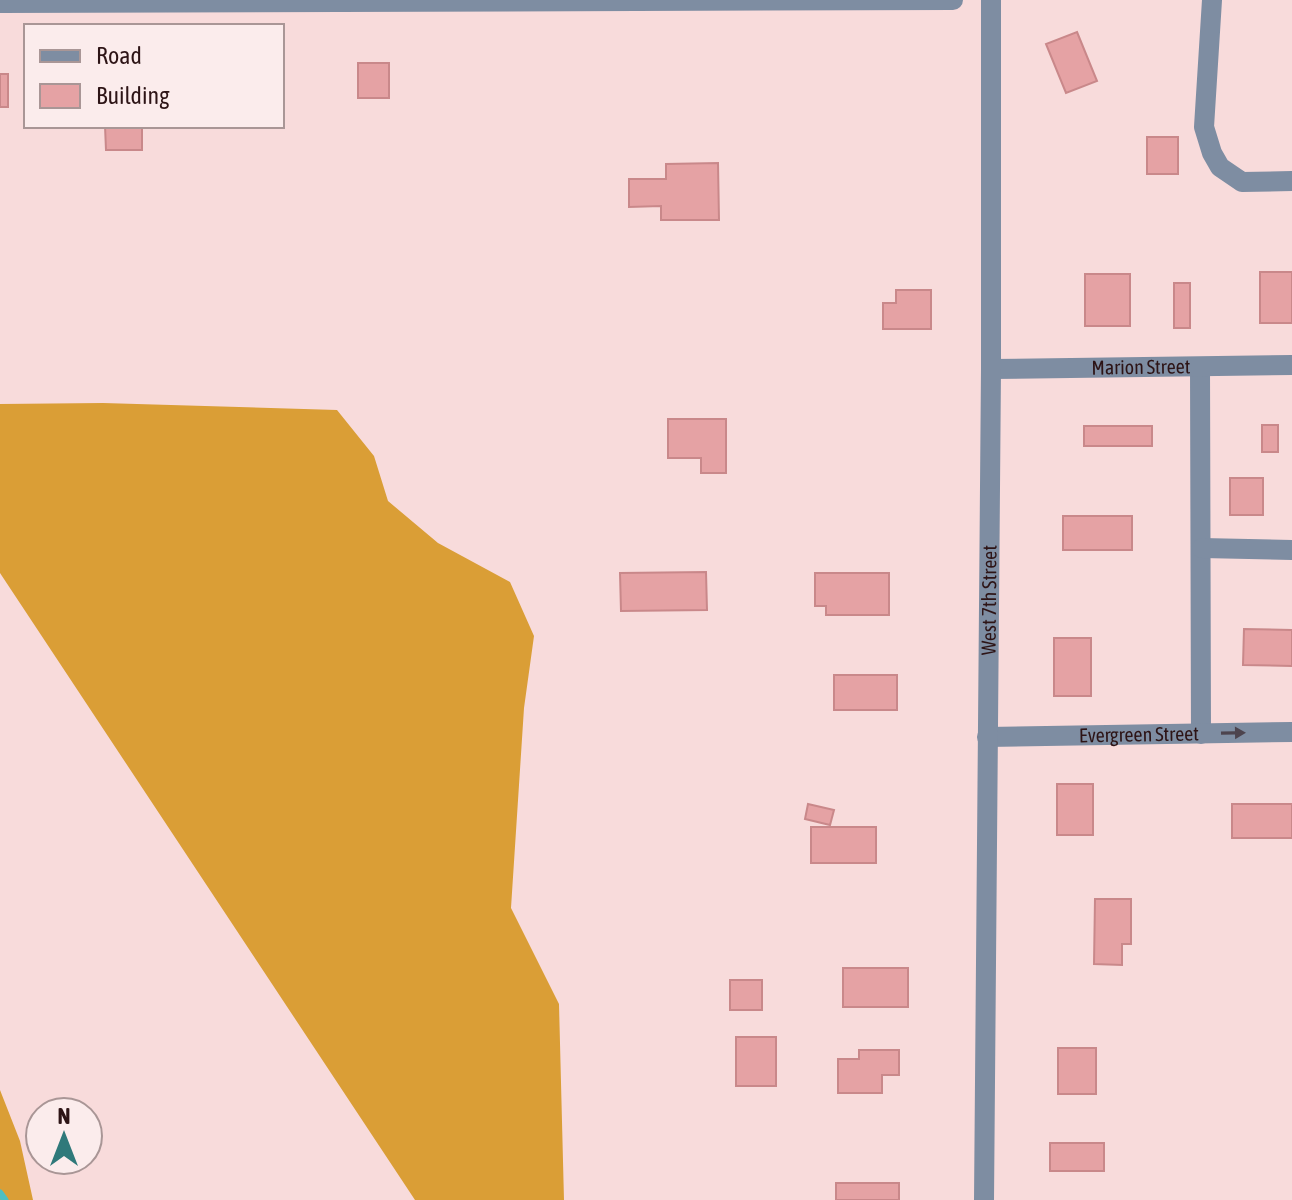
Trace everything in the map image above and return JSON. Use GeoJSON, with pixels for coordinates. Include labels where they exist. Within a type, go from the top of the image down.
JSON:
{"type":"FeatureCollection","features":[{"type":"Feature","properties":{"kind":"street"},"geometry":{"type":"LineString","coordinates":[[0,3],[953,0]]}},
{"type":"Feature","properties":{"kind":"street","name":"West 7th Street"},"geometry":{"type":"LineString","coordinates":[[984,1200],[991,0]]}},
{"type":"Feature","properties":{"kind":"street"},"geometry":{"type":"LineString","coordinates":[[1212,0],[1204,127],[1212,153],[1220,167],[1242,182],[1292,181]]}},
{"type":"Feature","properties":{"kind":"street","name":"Marion Street"},"geometry":{"type":"LineString","coordinates":[[991,369],[1292,365]]}},
{"type":"Feature","properties":{"kind":"street"},"geometry":{"type":"LineString","coordinates":[[1200,367],[1201,734]]}},
{"type":"Feature","properties":{"kind":"street"},"geometry":{"type":"LineString","coordinates":[[1202,548],[1292,550]]}},
{"type":"Feature","properties":{"kind":"street","name":"Evergreen Street"},"geometry":{"type":"LineString","coordinates":[[987,737],[1292,732]]}},
{"type":"Feature","properties":{"kind":"shaded area"},"geometry":{"type":"Polygon","coordinates":[[[103,403],[337,410],[374,456],[388,501],[438,543],[510,582],[534,636],[524,708],[511,908],[559,1004],[564,1200],[415,1200],[0,573],[0,404],[103,403]]]}},
{"type":"Feature","properties":{"kind":"shaded area"},"geometry":{"type":"Polygon","coordinates":[[[0,1090],[20,1141],[24,1176],[28,1176],[33,1200],[0,1200],[0,1090]]]}},
{"type":"Feature","properties":{"kind":"building"},"geometry":{"type":"Polygon","coordinates":[[[1077,32],[1097,81],[1066,93],[1046,44],[1077,32]]]}},
{"type":"Feature","properties":{"kind":"building"},"geometry":{"type":"Polygon","coordinates":[[[358,63],[389,63],[389,98],[358,98],[358,63]]]}},
{"type":"Feature","properties":{"kind":"building"},"geometry":{"type":"Polygon","coordinates":[[[0,74],[8,74],[8,107],[0,107],[0,74]]]}},
{"type":"Feature","properties":{"kind":"building"},"geometry":{"type":"Polygon","coordinates":[[[105,128],[142,128],[142,150],[106,150],[105,128]]]}},
{"type":"Feature","properties":{"kind":"building"},"geometry":{"type":"Polygon","coordinates":[[[1147,137],[1178,137],[1178,174],[1147,174],[1147,137]]]}},
{"type":"Feature","properties":{"kind":"building"},"geometry":{"type":"Polygon","coordinates":[[[718,163],[719,220],[661,220],[661,206],[629,207],[629,179],[666,179],[666,164],[718,163]]]}},
{"type":"Feature","properties":{"kind":"building"},"geometry":{"type":"Polygon","coordinates":[[[1260,272],[1292,272],[1292,323],[1260,323],[1260,272]]]}},
{"type":"Feature","properties":{"kind":"building"},"geometry":{"type":"Polygon","coordinates":[[[1085,274],[1130,274],[1130,326],[1085,326],[1085,274]]]}},
{"type":"Feature","properties":{"kind":"building"},"geometry":{"type":"Polygon","coordinates":[[[1174,283],[1190,283],[1190,328],[1174,328],[1174,283]]]}},
{"type":"Feature","properties":{"kind":"building"},"geometry":{"type":"Polygon","coordinates":[[[896,290],[931,290],[931,329],[883,329],[883,303],[896,303],[896,290]]]}},
{"type":"Feature","properties":{"kind":"building"},"geometry":{"type":"Polygon","coordinates":[[[668,419],[726,419],[726,473],[701,473],[701,458],[668,458],[668,419]]]}},
{"type":"Feature","properties":{"kind":"building"},"geometry":{"type":"Polygon","coordinates":[[[1262,425],[1278,425],[1278,452],[1262,452],[1262,425]]]}},
{"type":"Feature","properties":{"kind":"building"},"geometry":{"type":"Polygon","coordinates":[[[1084,426],[1152,426],[1152,446],[1084,446],[1084,426]]]}},
{"type":"Feature","properties":{"kind":"building"},"geometry":{"type":"Polygon","coordinates":[[[1230,478],[1263,478],[1263,515],[1230,515],[1230,478]]]}},
{"type":"Feature","properties":{"kind":"building"},"geometry":{"type":"Polygon","coordinates":[[[1063,516],[1132,516],[1132,550],[1063,550],[1063,516]]]}},
{"type":"Feature","properties":{"kind":"building"},"geometry":{"type":"Polygon","coordinates":[[[706,572],[707,610],[621,611],[620,573],[706,572]]]}},
{"type":"Feature","properties":{"kind":"building"},"geometry":{"type":"Polygon","coordinates":[[[815,573],[889,573],[889,615],[826,615],[826,606],[815,606],[815,573]]]}},
{"type":"Feature","properties":{"kind":"building"},"geometry":{"type":"Polygon","coordinates":[[[1244,629],[1292,630],[1292,666],[1243,665],[1244,629]]]}},
{"type":"Feature","properties":{"kind":"building"},"geometry":{"type":"Polygon","coordinates":[[[1054,638],[1091,638],[1091,696],[1054,696],[1054,638]]]}},
{"type":"Feature","properties":{"kind":"building"},"geometry":{"type":"Polygon","coordinates":[[[834,675],[897,675],[897,710],[834,710],[834,675]]]}},
{"type":"Feature","properties":{"kind":"building"},"geometry":{"type":"Polygon","coordinates":[[[1057,784],[1093,784],[1093,835],[1057,835],[1057,784]]]}},
{"type":"Feature","properties":{"kind":"building"},"geometry":{"type":"Polygon","coordinates":[[[808,804],[834,810],[830,825],[805,819],[808,804]]]}},
{"type":"Feature","properties":{"kind":"building"},"geometry":{"type":"Polygon","coordinates":[[[1232,804],[1292,804],[1292,838],[1232,838],[1232,804]]]}},
{"type":"Feature","properties":{"kind":"building"},"geometry":{"type":"Polygon","coordinates":[[[811,827],[876,827],[876,863],[811,863],[811,827]]]}},
{"type":"Feature","properties":{"kind":"building"},"geometry":{"type":"Polygon","coordinates":[[[1095,899],[1131,899],[1131,944],[1122,944],[1122,965],[1094,964],[1095,899]]]}},
{"type":"Feature","properties":{"kind":"building"},"geometry":{"type":"Polygon","coordinates":[[[843,968],[908,968],[908,1007],[843,1007],[843,968]]]}},
{"type":"Feature","properties":{"kind":"building"},"geometry":{"type":"Polygon","coordinates":[[[730,980],[762,980],[762,1010],[730,1010],[730,980]]]}},
{"type":"Feature","properties":{"kind":"building"},"geometry":{"type":"Polygon","coordinates":[[[736,1037],[776,1037],[776,1086],[736,1086],[736,1037]]]}},
{"type":"Feature","properties":{"kind":"building"},"geometry":{"type":"Polygon","coordinates":[[[1058,1048],[1096,1048],[1096,1094],[1058,1094],[1058,1048]]]}},
{"type":"Feature","properties":{"kind":"building"},"geometry":{"type":"Polygon","coordinates":[[[859,1050],[899,1050],[899,1075],[882,1075],[882,1093],[838,1093],[838,1059],[859,1059],[859,1050]]]}},
{"type":"Feature","properties":{"kind":"building"},"geometry":{"type":"Polygon","coordinates":[[[1050,1143],[1104,1143],[1104,1171],[1050,1171],[1050,1143]]]}},
{"type":"Feature","properties":{"kind":"building"},"geometry":{"type":"Polygon","coordinates":[[[836,1183],[899,1183],[899,1200],[836,1200],[836,1183]]]}},
{"type":"Feature","properties":{"kind":"waterway"},"geometry":{"type":"LineString","coordinates":[[0,1193],[5,1200]]}}]}
